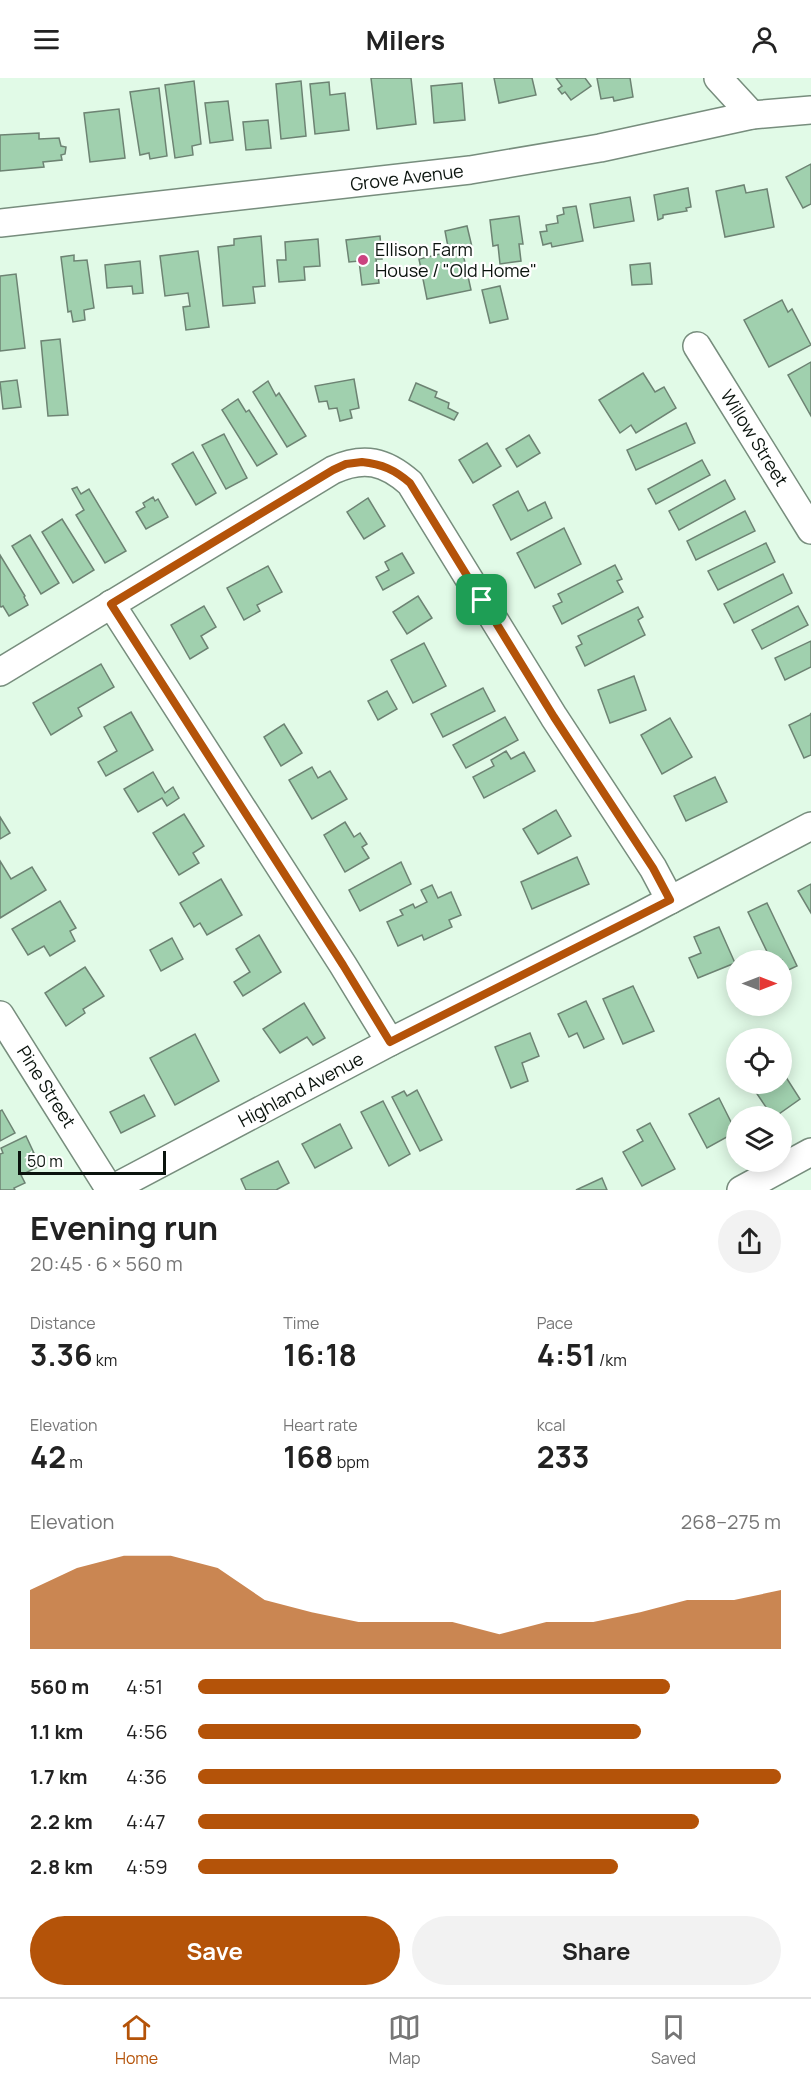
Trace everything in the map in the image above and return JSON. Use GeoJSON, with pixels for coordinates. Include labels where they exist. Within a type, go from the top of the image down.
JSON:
{"type":"FeatureCollection","features":[{"type":"Feature","properties":{"kind":"street"},"geometry":{"type":"LineString","coordinates":[[718,78],[752,116]]}},
{"type":"Feature","properties":{"kind":"street","name":"Grove Avenue"},"geometry":{"type":"LineString","coordinates":[[0,223],[470,170],[600,148],[752,116],[811,110]]}},
{"type":"Feature","properties":{"kind":"street","name":"Willow Street"},"geometry":{"type":"LineString","coordinates":[[698,346],[811,530]]}},
{"type":"Feature","properties":{"kind":"street"},"geometry":{"type":"LineString","coordinates":[[0,672],[333,470],[346,464],[362,462],[379,464],[398,472],[410,483],[554,717],[653,868],[670,900]]}},
{"type":"Feature","properties":{"kind":"street"},"geometry":{"type":"LineString","coordinates":[[111,604],[390,1042]]}},
{"type":"Feature","properties":{"kind":"street","name":"Highland Avenue"},"geometry":{"type":"LineString","coordinates":[[110,1190],[390,1042],[811,826]]}},
{"type":"Feature","properties":{"kind":"street","name":"Pine Street"},"geometry":{"type":"LineString","coordinates":[[0,1015],[110,1190]]}},
{"type":"Feature","properties":{"kind":"street"},"geometry":{"type":"LineString","coordinates":[[741,1190],[811,1152]]}},
{"type":"Feature","properties":{"kind":"building"},"geometry":{"type":"Polygon","coordinates":[[[371,78],[411,78],[416,124],[377,129],[371,78]]]}},
{"type":"Feature","properties":{"kind":"building"},"geometry":{"type":"Polygon","coordinates":[[[494,78],[532,78],[536,95],[499,103],[494,78]]]}},
{"type":"Feature","properties":{"kind":"building"},"geometry":{"type":"Polygon","coordinates":[[[556,78],[585,78],[591,86],[571,100],[565,92],[562,94],[558,89],[562,86],[556,78]]]}},
{"type":"Feature","properties":{"kind":"building"},"geometry":{"type":"Polygon","coordinates":[[[597,78],[630,78],[633,97],[614,101],[613,97],[601,99],[597,78]]]}},
{"type":"Feature","properties":{"kind":"building"},"geometry":{"type":"Polygon","coordinates":[[[194,81],[201,144],[192,146],[193,155],[175,158],[165,85],[194,81]]]}},
{"type":"Feature","properties":{"kind":"building"},"geometry":{"type":"Polygon","coordinates":[[[301,81],[306,136],[281,139],[276,84],[301,81]]]}},
{"type":"Feature","properties":{"kind":"building"},"geometry":{"type":"Polygon","coordinates":[[[329,82],[330,95],[345,93],[349,130],[315,134],[310,84],[329,82]]]}},
{"type":"Feature","properties":{"kind":"building"},"geometry":{"type":"Polygon","coordinates":[[[462,83],[465,120],[434,123],[431,86],[462,83]]]}},
{"type":"Feature","properties":{"kind":"building"},"geometry":{"type":"Polygon","coordinates":[[[159,88],[167,156],[150,159],[149,153],[140,155],[130,92],[159,88]]]}},
{"type":"Feature","properties":{"kind":"building"},"geometry":{"type":"Polygon","coordinates":[[[228,101],[233,140],[210,143],[205,103],[228,101]]]}},
{"type":"Feature","properties":{"kind":"building"},"geometry":{"type":"Polygon","coordinates":[[[119,109],[125,158],[90,162],[84,113],[119,109]]]}},
{"type":"Feature","properties":{"kind":"building"},"geometry":{"type":"Polygon","coordinates":[[[268,120],[271,148],[246,150],[243,122],[268,120]]]}},
{"type":"Feature","properties":{"kind":"building"},"geometry":{"type":"Polygon","coordinates":[[[39,133],[39,139],[59,138],[61,146],[66,147],[65,154],[61,155],[62,160],[43,162],[44,167],[0,171],[0,135],[39,133]]]}},
{"type":"Feature","properties":{"kind":"building"},"geometry":{"type":"Polygon","coordinates":[[[811,164],[811,204],[803,208],[786,177],[811,164]]]}},
{"type":"Feature","properties":{"kind":"building"},"geometry":{"type":"Polygon","coordinates":[[[744,185],[746,193],[767,189],[774,227],[725,237],[716,191],[744,185]]]}},
{"type":"Feature","properties":{"kind":"building"},"geometry":{"type":"Polygon","coordinates":[[[688,188],[691,207],[686,208],[687,211],[663,215],[663,218],[658,220],[654,195],[688,188]]]}},
{"type":"Feature","properties":{"kind":"building"},"geometry":{"type":"Polygon","coordinates":[[[630,197],[634,221],[594,228],[590,204],[630,197]]]}},
{"type":"Feature","properties":{"kind":"building"},"geometry":{"type":"Polygon","coordinates":[[[576,206],[583,241],[552,247],[551,243],[543,245],[540,232],[547,231],[546,225],[558,223],[557,216],[564,214],[563,208],[576,206]]]}},
{"type":"Feature","properties":{"kind":"building"},"geometry":{"type":"Polygon","coordinates":[[[519,216],[523,244],[519,244],[521,261],[500,264],[498,245],[493,246],[490,220],[519,216]]]}},
{"type":"Feature","properties":{"kind":"building"},"geometry":{"type":"Polygon","coordinates":[[[467,226],[472,247],[462,249],[471,290],[427,299],[419,259],[449,252],[445,231],[467,226]]]}},
{"type":"Feature","properties":{"kind":"building"},"geometry":{"type":"Polygon","coordinates":[[[261,236],[265,286],[253,287],[255,303],[223,306],[218,247],[234,245],[234,239],[261,236]]]}},
{"type":"Feature","properties":{"kind":"building","name":"Ellison Farm House / \"Old Home\""},"geometry":{"type":"Polygon","coordinates":[[[380,236],[382,259],[376,259],[379,283],[362,285],[359,261],[349,262],[346,240],[380,236]]]}},
{"type":"Feature","properties":{"kind":"building"},"geometry":{"type":"Polygon","coordinates":[[[318,239],[320,266],[304,267],[305,280],[279,282],[277,260],[286,260],[285,242],[318,239]]]}},
{"type":"Feature","properties":{"kind":"building"},"geometry":{"type":"Polygon","coordinates":[[[198,251],[209,327],[186,330],[183,307],[190,306],[188,293],[165,296],[160,256],[198,251]]]}},
{"type":"Feature","properties":{"kind":"building"},"geometry":{"type":"Polygon","coordinates":[[[74,255],[74,261],[87,260],[94,308],[84,310],[85,320],[73,322],[71,311],[68,312],[61,257],[74,255]]]}},
{"type":"Feature","properties":{"kind":"building"},"geometry":{"type":"Polygon","coordinates":[[[140,261],[143,293],[133,294],[132,286],[107,288],[105,265],[140,261]]]}},
{"type":"Feature","properties":{"kind":"building"},"geometry":{"type":"Polygon","coordinates":[[[650,263],[652,284],[632,285],[630,265],[650,263]]]}},
{"type":"Feature","properties":{"kind":"building"},"geometry":{"type":"Polygon","coordinates":[[[16,274],[25,348],[0,351],[0,276],[16,274]]]}},
{"type":"Feature","properties":{"kind":"building"},"geometry":{"type":"Polygon","coordinates":[[[500,286],[508,319],[490,323],[482,290],[500,286]]]}},
{"type":"Feature","properties":{"kind":"building"},"geometry":{"type":"Polygon","coordinates":[[[782,300],[788,312],[792,309],[811,345],[769,367],[744,320],[782,300]]]}},
{"type":"Feature","properties":{"kind":"building"},"geometry":{"type":"Polygon","coordinates":[[[60,339],[68,415],[48,416],[41,341],[60,339]]]}},
{"type":"Feature","properties":{"kind":"building"},"geometry":{"type":"Polygon","coordinates":[[[811,362],[811,416],[788,375],[811,362]]]}},
{"type":"Feature","properties":{"kind":"building"},"geometry":{"type":"Polygon","coordinates":[[[643,373],[655,392],[664,387],[676,408],[636,433],[631,425],[620,433],[599,400],[643,373]]]}},
{"type":"Feature","properties":{"kind":"building"},"geometry":{"type":"Polygon","coordinates":[[[354,379],[359,408],[350,410],[352,418],[340,421],[337,408],[329,409],[327,401],[319,402],[315,386],[354,379]]]}},
{"type":"Feature","properties":{"kind":"building"},"geometry":{"type":"Polygon","coordinates":[[[17,380],[21,407],[3,409],[0,382],[17,380]]]}},
{"type":"Feature","properties":{"kind":"building"},"geometry":{"type":"Polygon","coordinates":[[[268,381],[276,396],[279,393],[306,436],[287,447],[253,392],[268,381]]]}},
{"type":"Feature","properties":{"kind":"building"},"geometry":{"type":"Polygon","coordinates":[[[416,383],[437,392],[435,397],[449,403],[448,408],[458,413],[454,420],[409,400],[416,383]]]}},
{"type":"Feature","properties":{"kind":"building"},"geometry":{"type":"Polygon","coordinates":[[[238,399],[246,412],[249,410],[277,454],[257,466],[222,410],[238,399]]]}},
{"type":"Feature","properties":{"kind":"building"},"geometry":{"type":"Polygon","coordinates":[[[686,423],[695,443],[636,470],[627,450],[686,423]]]}},
{"type":"Feature","properties":{"kind":"building"},"geometry":{"type":"Polygon","coordinates":[[[224,434],[247,478],[226,489],[202,445],[224,434]]]}},
{"type":"Feature","properties":{"kind":"building"},"geometry":{"type":"Polygon","coordinates":[[[529,435],[540,453],[517,467],[506,449],[529,435]]]}},
{"type":"Feature","properties":{"kind":"building"},"geometry":{"type":"Polygon","coordinates":[[[487,443],[501,466],[473,483],[459,460],[487,443]]]}},
{"type":"Feature","properties":{"kind":"building"},"geometry":{"type":"Polygon","coordinates":[[[193,452],[216,493],[196,505],[172,464],[193,452]]]}},
{"type":"Feature","properties":{"kind":"building"},"geometry":{"type":"Polygon","coordinates":[[[702,460],[710,475],[656,504],[648,489],[702,460]]]}},
{"type":"Feature","properties":{"kind":"building"},"geometry":{"type":"Polygon","coordinates":[[[725,480],[735,499],[679,530],[669,511],[725,480]]]}},
{"type":"Feature","properties":{"kind":"building"},"geometry":{"type":"Polygon","coordinates":[[[77,487],[81,494],[89,489],[126,551],[105,563],[76,515],[84,510],[72,489],[77,487]]]}},
{"type":"Feature","properties":{"kind":"building"},"geometry":{"type":"Polygon","coordinates":[[[518,491],[528,511],[545,502],[552,518],[511,540],[493,505],[518,491]]]}},
{"type":"Feature","properties":{"kind":"building"},"geometry":{"type":"Polygon","coordinates":[[[153,497],[155,501],[158,499],[168,517],[146,529],[136,512],[145,507],[143,503],[153,497]]]}},
{"type":"Feature","properties":{"kind":"building"},"geometry":{"type":"Polygon","coordinates":[[[368,498],[385,526],[364,539],[347,512],[368,498]]]}},
{"type":"Feature","properties":{"kind":"building"},"geometry":{"type":"Polygon","coordinates":[[[745,511],[755,531],[696,560],[687,541],[745,511]]]}},
{"type":"Feature","properties":{"kind":"building"},"geometry":{"type":"Polygon","coordinates":[[[62,519],[94,570],[73,583],[42,532],[62,519]]]}},
{"type":"Feature","properties":{"kind":"building"},"geometry":{"type":"Polygon","coordinates":[[[564,528],[581,564],[535,588],[517,553],[564,528]]]}},
{"type":"Feature","properties":{"kind":"building"},"geometry":{"type":"Polygon","coordinates":[[[30,535],[59,583],[41,594],[12,546],[30,535]]]}},
{"type":"Feature","properties":{"kind":"building"},"geometry":{"type":"Polygon","coordinates":[[[766,543],[775,562],[718,590],[708,571],[766,543]]]}},
{"type":"Feature","properties":{"kind":"building"},"geometry":{"type":"Polygon","coordinates":[[[402,553],[414,573],[383,590],[376,577],[389,570],[385,562],[402,553]]]}},
{"type":"Feature","properties":{"kind":"building"},"geometry":{"type":"Polygon","coordinates":[[[0,555],[28,605],[9,616],[3,606],[0,606],[0,555]]]}},
{"type":"Feature","properties":{"kind":"building"},"geometry":{"type":"Polygon","coordinates":[[[615,565],[622,579],[617,581],[623,592],[562,624],[553,606],[562,602],[558,594],[615,565]]]}},
{"type":"Feature","properties":{"kind":"building"},"geometry":{"type":"Polygon","coordinates":[[[268,566],[282,592],[257,605],[260,611],[244,620],[227,588],[268,566]]]}},
{"type":"Feature","properties":{"kind":"building"},"geometry":{"type":"Polygon","coordinates":[[[783,574],[792,593],[734,623],[724,604],[783,574]]]}},
{"type":"Feature","properties":{"kind":"building"},"geometry":{"type":"Polygon","coordinates":[[[418,596],[432,618],[407,634],[393,612],[418,596]]]}},
{"type":"Feature","properties":{"kind":"building"},"geometry":{"type":"Polygon","coordinates":[[[204,606],[216,627],[201,636],[208,648],[190,659],[171,625],[204,606]]]}},
{"type":"Feature","properties":{"kind":"building"},"geometry":{"type":"Polygon","coordinates":[[[798,606],[808,625],[762,649],[752,630],[798,606]]]}},
{"type":"Feature","properties":{"kind":"building"},"geometry":{"type":"Polygon","coordinates":[[[638,607],[643,617],[638,620],[645,635],[585,666],[576,647],[582,644],[578,636],[638,607]]]}},
{"type":"Feature","properties":{"kind":"building"},"geometry":{"type":"Polygon","coordinates":[[[811,641],[811,667],[785,680],[775,658],[811,641]]]}},
{"type":"Feature","properties":{"kind":"building"},"geometry":{"type":"Polygon","coordinates":[[[424,643],[446,686],[413,703],[391,660],[424,643]]]}},
{"type":"Feature","properties":{"kind":"building"},"geometry":{"type":"Polygon","coordinates":[[[101,664],[114,687],[78,708],[82,716],[51,735],[33,703],[101,664]]]}},
{"type":"Feature","properties":{"kind":"building"},"geometry":{"type":"Polygon","coordinates":[[[634,676],[646,710],[610,723],[598,690],[634,676]]]}},
{"type":"Feature","properties":{"kind":"building"},"geometry":{"type":"Polygon","coordinates":[[[483,688],[495,711],[443,737],[431,714],[483,688]]]}},
{"type":"Feature","properties":{"kind":"building"},"geometry":{"type":"Polygon","coordinates":[[[387,691],[397,709],[378,720],[368,701],[387,691]]]}},
{"type":"Feature","properties":{"kind":"building"},"geometry":{"type":"Polygon","coordinates":[[[131,712],[153,750],[106,776],[98,762],[117,751],[104,727],[131,712]]]}},
{"type":"Feature","properties":{"kind":"building"},"geometry":{"type":"Polygon","coordinates":[[[811,713],[811,755],[804,758],[789,725],[811,713]]]}},
{"type":"Feature","properties":{"kind":"building"},"geometry":{"type":"Polygon","coordinates":[[[505,717],[518,740],[466,768],[453,745],[505,717]]]}},
{"type":"Feature","properties":{"kind":"building"},"geometry":{"type":"Polygon","coordinates":[[[670,718],[692,757],[662,774],[641,735],[670,718]]]}},
{"type":"Feature","properties":{"kind":"building"},"geometry":{"type":"Polygon","coordinates":[[[284,724],[302,753],[281,766],[264,737],[284,724]]]}},
{"type":"Feature","properties":{"kind":"building"},"geometry":{"type":"Polygon","coordinates":[[[506,751],[511,759],[524,752],[535,771],[484,798],[473,777],[494,766],[491,760],[506,751]]]}},
{"type":"Feature","properties":{"kind":"building"},"geometry":{"type":"Polygon","coordinates":[[[312,767],[318,778],[330,771],[347,799],[312,819],[289,780],[312,767]]]}},
{"type":"Feature","properties":{"kind":"building"},"geometry":{"type":"Polygon","coordinates":[[[153,772],[165,793],[173,787],[179,798],[167,806],[162,798],[138,812],[124,789],[153,772]]]}},
{"type":"Feature","properties":{"kind":"building"},"geometry":{"type":"Polygon","coordinates":[[[715,777],[727,802],[686,821],[674,796],[715,777]]]}},
{"type":"Feature","properties":{"kind":"building"},"geometry":{"type":"Polygon","coordinates":[[[556,810],[571,836],[538,854],[523,829],[556,810]]]}},
{"type":"Feature","properties":{"kind":"building"},"geometry":{"type":"Polygon","coordinates":[[[184,814],[204,846],[193,853],[199,863],[179,875],[153,833],[184,814]]]}},
{"type":"Feature","properties":{"kind":"building"},"geometry":{"type":"Polygon","coordinates":[[[0,817],[10,833],[0,839],[0,817]]]}},
{"type":"Feature","properties":{"kind":"building"},"geometry":{"type":"Polygon","coordinates":[[[345,822],[354,837],[360,833],[367,844],[362,847],[369,858],[345,872],[324,835],[345,822]]]}},
{"type":"Feature","properties":{"kind":"building"},"geometry":{"type":"Polygon","coordinates":[[[577,857],[589,884],[532,909],[521,882],[577,857]]]}},
{"type":"Feature","properties":{"kind":"building"},"geometry":{"type":"Polygon","coordinates":[[[0,861],[11,879],[32,867],[46,890],[0,918],[0,861]]]}},
{"type":"Feature","properties":{"kind":"building"},"geometry":{"type":"Polygon","coordinates":[[[401,862],[411,884],[360,911],[349,890],[401,862]]]}},
{"type":"Feature","properties":{"kind":"building"},"geometry":{"type":"Polygon","coordinates":[[[221,879],[242,915],[207,935],[200,923],[194,927],[180,903],[221,879]]]}},
{"type":"Feature","properties":{"kind":"building"},"geometry":{"type":"Polygon","coordinates":[[[811,884],[811,913],[798,891],[811,884]]]}},
{"type":"Feature","properties":{"kind":"building"},"geometry":{"type":"Polygon","coordinates":[[[432,885],[438,898],[451,892],[461,915],[449,920],[452,927],[424,940],[422,935],[398,946],[387,922],[403,915],[400,910],[413,904],[415,908],[427,902],[421,890],[432,885]]]}},
{"type":"Feature","properties":{"kind":"building"},"geometry":{"type":"Polygon","coordinates":[[[60,901],[76,928],[70,931],[75,941],[50,956],[44,946],[28,955],[12,929],[60,901]]]}},
{"type":"Feature","properties":{"kind":"building"},"geometry":{"type":"Polygon","coordinates":[[[767,903],[789,950],[766,950],[748,912],[767,903]]]}},
{"type":"Feature","properties":{"kind":"building"},"geometry":{"type":"Polygon","coordinates":[[[719,927],[729,950],[726,950],[726,967],[698,978],[689,958],[701,953],[694,937],[719,927]]]}},
{"type":"Feature","properties":{"kind":"building"},"geometry":{"type":"Polygon","coordinates":[[[259,935],[281,972],[243,996],[234,982],[250,972],[236,949],[259,935]]]}},
{"type":"Feature","properties":{"kind":"building"},"geometry":{"type":"Polygon","coordinates":[[[172,938],[183,959],[161,971],[150,950],[172,938]]]}},
{"type":"Feature","properties":{"kind":"building"},"geometry":{"type":"Polygon","coordinates":[[[792,956],[797,966],[792,968],[792,956]]]}},
{"type":"Feature","properties":{"kind":"building"},"geometry":{"type":"Polygon","coordinates":[[[85,967],[104,996],[83,1009],[85,1013],[66,1026],[45,993],[85,967]]]}},
{"type":"Feature","properties":{"kind":"building"},"geometry":{"type":"Polygon","coordinates":[[[633,986],[654,1031],[623,1044],[603,999],[633,986]]]}},
{"type":"Feature","properties":{"kind":"building"},"geometry":{"type":"Polygon","coordinates":[[[586,1001],[604,1039],[584,1048],[577,1033],[569,1037],[558,1014],[586,1001]]]}},
{"type":"Feature","properties":{"kind":"building"},"geometry":{"type":"Polygon","coordinates":[[[304,1003],[325,1038],[313,1045],[307,1037],[280,1053],[263,1029],[304,1003]]]}},
{"type":"Feature","properties":{"kind":"building"},"geometry":{"type":"Polygon","coordinates":[[[530,1033],[539,1056],[522,1063],[528,1081],[511,1088],[495,1047],[530,1033]]]}},
{"type":"Feature","properties":{"kind":"building"},"geometry":{"type":"Polygon","coordinates":[[[195,1034],[219,1081],[175,1105],[150,1058],[195,1034]]]}},
{"type":"Feature","properties":{"kind":"building"},"geometry":{"type":"Polygon","coordinates":[[[792,1087],[800,1099],[790,1106],[765,1106],[757,1094],[792,1094],[792,1087]]]}},
{"type":"Feature","properties":{"kind":"building"},"geometry":{"type":"Polygon","coordinates":[[[417,1090],[442,1140],[420,1151],[392,1097],[404,1091],[407,1096],[417,1090]]]}},
{"type":"Feature","properties":{"kind":"building"},"geometry":{"type":"Polygon","coordinates":[[[144,1095],[155,1116],[121,1133],[110,1112],[144,1095]]]}},
{"type":"Feature","properties":{"kind":"building"},"geometry":{"type":"Polygon","coordinates":[[[719,1098],[726,1112],[726,1138],[707,1148],[689,1114],[719,1098]]]}},
{"type":"Feature","properties":{"kind":"building"},"geometry":{"type":"Polygon","coordinates":[[[383,1101],[410,1154],[389,1166],[361,1112],[383,1101]]]}},
{"type":"Feature","properties":{"kind":"building"},"geometry":{"type":"Polygon","coordinates":[[[2,1110],[15,1133],[0,1141],[0,1111],[2,1110]]]}},
{"type":"Feature","properties":{"kind":"building"},"geometry":{"type":"Polygon","coordinates":[[[650,1123],[675,1169],[642,1186],[623,1152],[643,1141],[637,1130],[650,1123]]]}},
{"type":"Feature","properties":{"kind":"building"},"geometry":{"type":"Polygon","coordinates":[[[340,1124],[352,1148],[315,1168],[302,1144],[340,1124]]]}},
{"type":"Feature","properties":{"kind":"building"},"geometry":{"type":"Polygon","coordinates":[[[26,1136],[40,1166],[21,1175],[25,1183],[14,1188],[15,1190],[0,1190],[0,1154],[3,1153],[1,1148],[26,1136]]]}},
{"type":"Feature","properties":{"kind":"building"},"geometry":{"type":"Polygon","coordinates":[[[278,1161],[289,1183],[276,1190],[246,1190],[241,1179],[278,1161]]]}},
{"type":"Feature","properties":{"kind":"building"},"geometry":{"type":"Polygon","coordinates":[[[602,1178],[607,1190],[576,1190],[602,1178]]]}},
{"type":"Feature","properties":{"kind":"place","name":"Ellison Farm House / \"Old Home\""},"geometry":{"type":"Point","coordinates":[363,260]}},
{"type":"Feature","properties":{"kind":"route"},"geometry":{"type":"LineString","coordinates":[[362,462],[379,464],[398,472],[410,483],[482,600],[554,717],[653,868],[670,900],[390,1042],[111,604],[333,470],[346,464],[362,462]]}}]}
